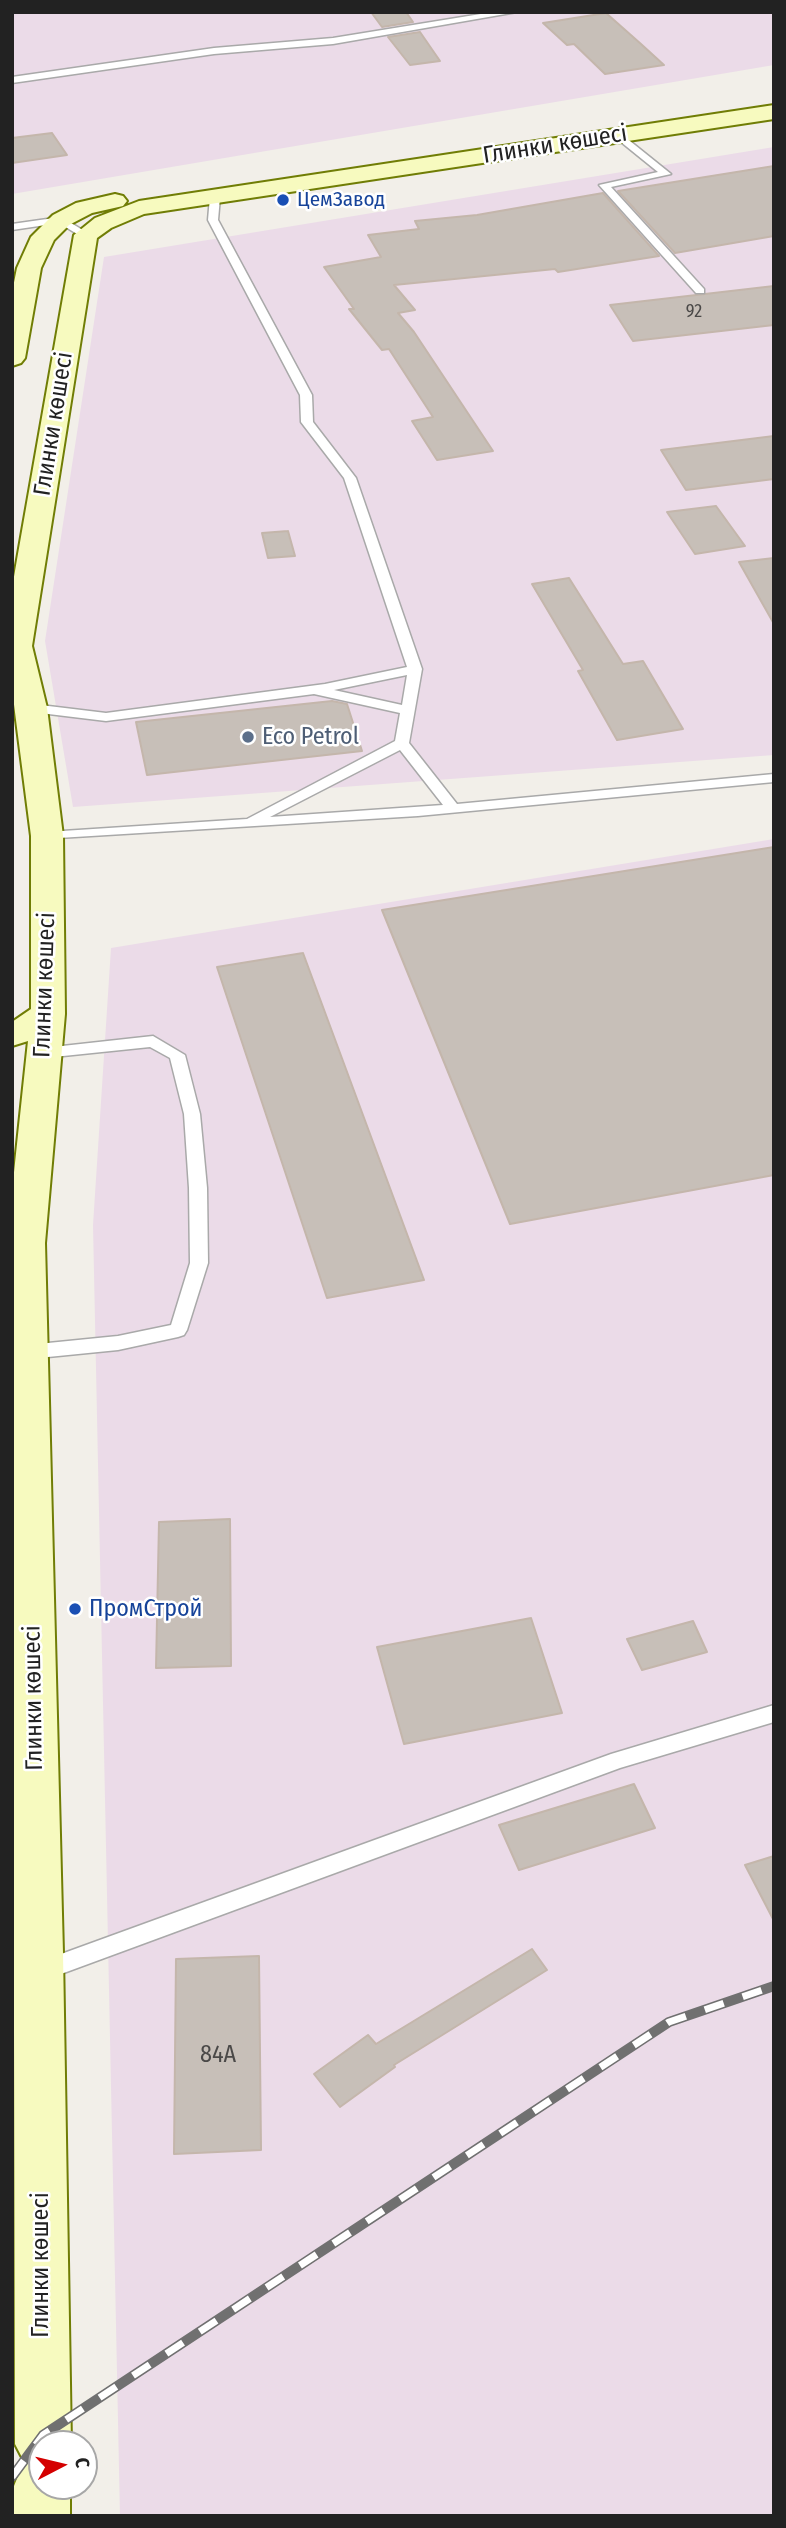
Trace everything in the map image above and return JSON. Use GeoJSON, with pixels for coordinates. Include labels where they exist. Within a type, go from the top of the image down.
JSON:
{"type":"FeatureCollection","features":[{"type":"Feature","properties":{"kind":"main road","name":"Глинки көшесі"},"geometry":{"type":"LineString","coordinates":[[43,2430],[39,1972],[26,1243],[47,836],[26,751],[32,708],[17,646],[73,228],[84,208],[105,202],[774,98]]}},
{"type":"Feature","properties":{"kind":"main road","name":"Глинки көшесі"},"geometry":{"type":"LineString","coordinates":[[12,358],[29,268],[43,237],[103,223],[139,208],[774,112]]}},
{"type":"Feature","properties":{"kind":"lane"},"geometry":{"type":"LineString","coordinates":[[12,80],[214,51],[333,41],[512,12]]}},
{"type":"Feature","properties":{"kind":"lane"},"geometry":{"type":"LineString","coordinates":[[620,136],[666,174],[604,185],[700,291]]}},
{"type":"Feature","properties":{"kind":"lane"},"geometry":{"type":"LineString","coordinates":[[215,197],[213,220],[306,395],[307,422],[350,478],[415,669],[402,743],[453,809]]}},
{"type":"Feature","properties":{"kind":"lane"},"geometry":{"type":"LineString","coordinates":[[12,227],[73,228]]}},
{"type":"Feature","properties":{"kind":"lane"},"geometry":{"type":"LineString","coordinates":[[32,708],[106,717],[311,690],[415,669]]}},
{"type":"Feature","properties":{"kind":"lane"},"geometry":{"type":"LineString","coordinates":[[311,690],[408,711]]}},
{"type":"Feature","properties":{"kind":"lane"},"geometry":{"type":"LineString","coordinates":[[246,823],[402,743]]}},
{"type":"Feature","properties":{"kind":"lane"},"geometry":{"type":"LineString","coordinates":[[47,836],[453,809],[774,778]]}},
{"type":"Feature","properties":{"kind":"lane"},"geometry":{"type":"LineString","coordinates":[[27,1352],[118,1343],[178,1330],[199,1263],[198,1188],[192,1114],[177,1055],[153,1041],[35,1034]]}},
{"type":"Feature","properties":{"kind":"lane"},"geometry":{"type":"LineString","coordinates":[[39,1972],[618,1760],[774,1713]]}},
{"type":"Feature","properties":{"kind":"shaded area"},"geometry":{"type":"Polygon","coordinates":[[[12,12],[774,12],[774,65],[12,194],[12,12]]]}},
{"type":"Feature","properties":{"kind":"shaded area"},"geometry":{"type":"Polygon","coordinates":[[[774,147],[774,755],[73,807],[45,641],[104,257],[774,147]]]}},
{"type":"Feature","properties":{"kind":"shaded area"},"geometry":{"type":"Polygon","coordinates":[[[774,839],[774,2516],[120,2516],[93,1225],[111,948],[774,839]]]}},
{"type":"Feature","properties":{"kind":"building"},"geometry":{"type":"Polygon","coordinates":[[[371,12],[406,12],[413,22],[382,27],[371,12]]]}},
{"type":"Feature","properties":{"kind":"building"},"geometry":{"type":"Polygon","coordinates":[[[606,13],[664,65],[605,74],[574,44],[567,45],[543,23],[606,13]]]}},
{"type":"Feature","properties":{"kind":"building"},"geometry":{"type":"Polygon","coordinates":[[[420,32],[440,61],[410,65],[388,37],[420,32]]]}},
{"type":"Feature","properties":{"kind":"building"},"geometry":{"type":"Polygon","coordinates":[[[52,133],[67,155],[12,163],[12,138],[52,133]]]}},
{"type":"Feature","properties":{"kind":"building"},"geometry":{"type":"Polygon","coordinates":[[[774,166],[774,236],[675,253],[618,191],[774,166]]]}},
{"type":"Feature","properties":{"kind":"building"},"geometry":{"type":"Polygon","coordinates":[[[603,193],[659,256],[558,272],[555,269],[394,285],[415,310],[398,313],[414,332],[493,451],[437,460],[412,421],[433,417],[389,349],[382,350],[349,309],[354,309],[324,267],[381,257],[368,235],[419,229],[415,221],[477,215],[603,193]]]}},
{"type":"Feature","properties":{"kind":"building"},"geometry":{"type":"Polygon","coordinates":[[[774,286],[774,325],[633,341],[610,305],[774,286]]]}},
{"type":"Feature","properties":{"kind":"building"},"geometry":{"type":"Polygon","coordinates":[[[774,436],[774,479],[686,490],[661,450],[774,436]]]}},
{"type":"Feature","properties":{"kind":"building"},"geometry":{"type":"Polygon","coordinates":[[[716,506],[745,546],[695,554],[667,512],[716,506]]]}},
{"type":"Feature","properties":{"kind":"building"},"geometry":{"type":"Polygon","coordinates":[[[288,531],[295,556],[268,558],[262,533],[288,531]]]}},
{"type":"Feature","properties":{"kind":"building"},"geometry":{"type":"Polygon","coordinates":[[[774,558],[774,624],[739,562],[774,558]]]}},
{"type":"Feature","properties":{"kind":"building"},"geometry":{"type":"Polygon","coordinates":[[[569,578],[623,664],[643,661],[683,729],[617,740],[578,671],[583,670],[532,584],[569,578]]]}},
{"type":"Feature","properties":{"kind":"building","name":"Eco Petrol"},"geometry":{"type":"Polygon","coordinates":[[[332,701],[347,704],[362,751],[147,775],[136,722],[332,701]]]}},
{"type":"Feature","properties":{"kind":"building"},"geometry":{"type":"Polygon","coordinates":[[[774,847],[774,1175],[510,1224],[382,910],[774,847]]]}},
{"type":"Feature","properties":{"kind":"building"},"geometry":{"type":"Polygon","coordinates":[[[303,953],[424,1280],[327,1298],[217,967],[303,953]]]}},
{"type":"Feature","properties":{"kind":"building"},"geometry":{"type":"Polygon","coordinates":[[[230,1519],[231,1666],[156,1668],[159,1522],[230,1519]]]}},
{"type":"Feature","properties":{"kind":"building"},"geometry":{"type":"Polygon","coordinates":[[[531,1618],[562,1713],[404,1744],[377,1647],[531,1618]]]}},
{"type":"Feature","properties":{"kind":"building"},"geometry":{"type":"Polygon","coordinates":[[[693,1621],[707,1652],[642,1670],[627,1639],[693,1621]]]}},
{"type":"Feature","properties":{"kind":"building"},"geometry":{"type":"Polygon","coordinates":[[[634,1784],[655,1828],[519,1870],[499,1825],[634,1784]]]}},
{"type":"Feature","properties":{"kind":"building"},"geometry":{"type":"Polygon","coordinates":[[[774,1856],[774,1921],[745,1865],[774,1856]]]}},
{"type":"Feature","properties":{"kind":"building"},"geometry":{"type":"Polygon","coordinates":[[[532,1949],[547,1970],[394,2065],[395,2067],[340,2107],[314,2074],[368,2035],[376,2044],[532,1949]]]}},
{"type":"Feature","properties":{"kind":"building"},"geometry":{"type":"Polygon","coordinates":[[[259,1956],[261,2150],[174,2154],[176,1959],[259,1956]]]}},
{"type":"Feature","properties":{"kind":"railway"},"geometry":{"type":"LineString","coordinates":[[12,2477],[43,2435],[669,2022],[774,1986]]}},
{"type":"Feature","properties":{"kind":"place","name":"ЦемЗавод"},"geometry":{"type":"Point","coordinates":[283,200]}},
{"type":"Feature","properties":{"kind":"place","name":"Eco Petrol"},"geometry":{"type":"Point","coordinates":[248,737]}},
{"type":"Feature","properties":{"kind":"place","name":"ПромСтрой"},"geometry":{"type":"Point","coordinates":[75,1609]}}]}
